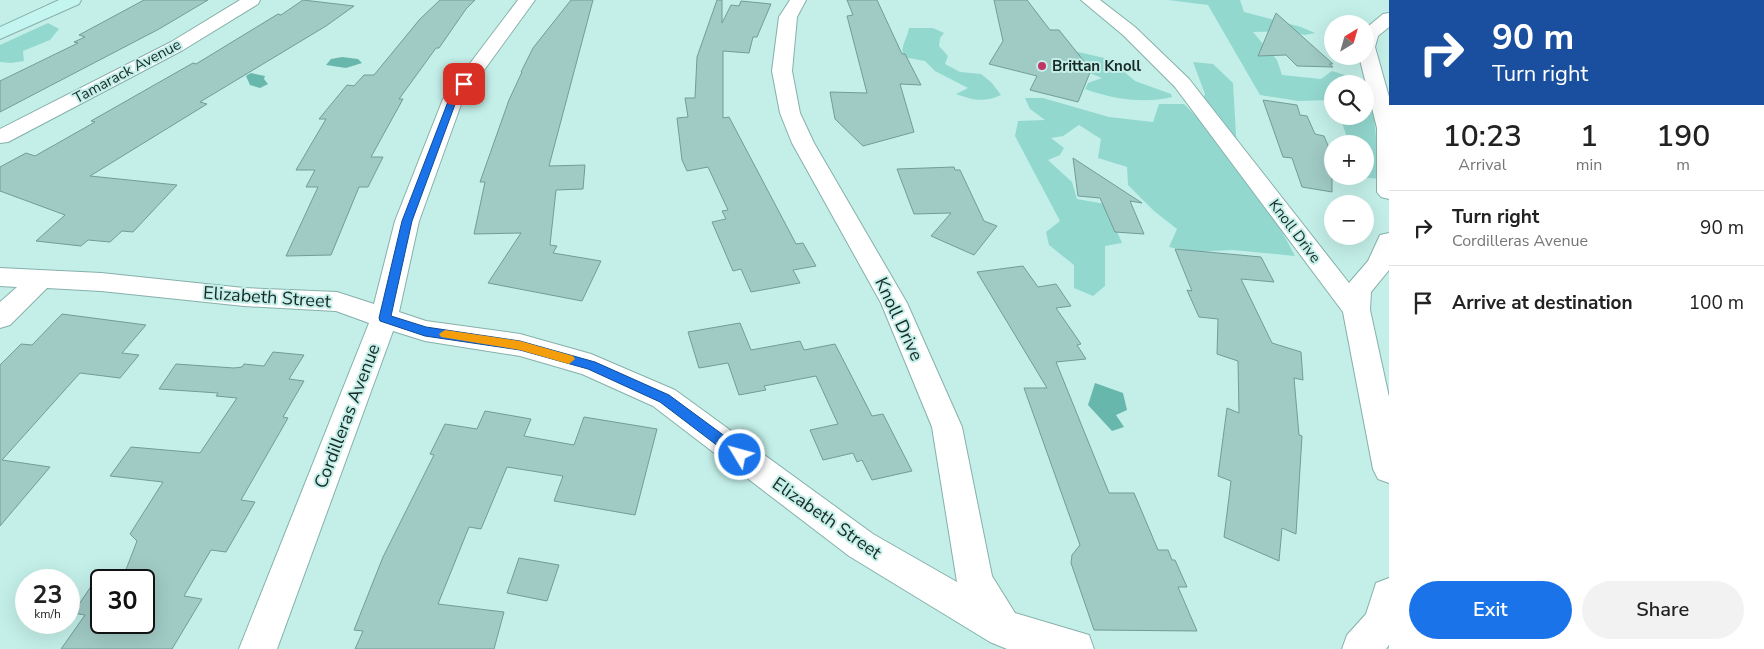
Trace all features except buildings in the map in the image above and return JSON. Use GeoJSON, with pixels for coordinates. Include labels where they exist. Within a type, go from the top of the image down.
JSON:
{"type":"FeatureCollection","features":[{"type":"Feature","properties":{"kind":"main road"},"geometry":{"type":"LineString","coordinates":[[0,34],[72,0]]}},
{"type":"Feature","properties":{"kind":"street","name":"Tamarack Avenue"},"geometry":{"type":"LineString","coordinates":[[0,138],[177,46],[252,0]]}},
{"type":"Feature","properties":{"kind":"street","name":"Cordilleras Avenue"},"geometry":{"type":"LineString","coordinates":[[258,649],[384,318],[407,221],[453,99],[527,0]]}},
{"type":"Feature","properties":{"kind":"street","name":"Knoll Drive"},"geometry":{"type":"LineString","coordinates":[[798,0],[788,17],[782,71],[790,113],[803,143],[894,303],[947,427],[975,581],[1005,639]]}},
{"type":"Feature","properties":{"kind":"street","name":"Knoll Drive"},"geometry":{"type":"LineString","coordinates":[[1090,0],[1129,31],[1182,83],[1356,310]]}},
{"type":"Feature","properties":{"kind":"street"},"geometry":{"type":"LineString","coordinates":[[1389,18],[1370,34],[1366,47],[1387,128],[1389,192]]}},
{"type":"Feature","properties":{"kind":"street"},"geometry":{"type":"LineString","coordinates":[[1389,241],[1380,266],[1358,290],[1356,310],[1389,469]]}},
{"type":"Feature","properties":{"kind":"street","name":"Elizabeth Street"},"geometry":{"type":"LineString","coordinates":[[0,278],[101,282],[244,298],[338,302],[425,332],[520,345],[591,365],[664,398],[861,545],[1005,639],[1075,649]]}},
{"type":"Feature","properties":{"kind":"street"},"geometry":{"type":"LineString","coordinates":[[0,318],[41,279]]}},
{"type":"Feature","properties":{"kind":"street"},"geometry":{"type":"LineString","coordinates":[[1361,649],[1382,624],[1389,596]]}},
{"type":"Feature","properties":{"kind":"shaded area"},"geometry":{"type":"Polygon","coordinates":[[[1168,0],[1240,0],[1244,12],[1301,27],[1315,33],[1305,35],[1286,31],[1253,32],[1277,60],[1282,75],[1321,79],[1324,77],[1324,100],[1298,101],[1260,95],[1208,5],[1168,0]]]}},
{"type":"Feature","properties":{"kind":"shaded area"},"geometry":{"type":"Polygon","coordinates":[[[48,23],[59,29],[50,40],[23,51],[24,61],[0,62],[0,45],[48,23]]]}},
{"type":"Feature","properties":{"kind":"shaded area"},"geometry":{"type":"Polygon","coordinates":[[[909,28],[933,28],[944,33],[940,38],[939,46],[948,56],[945,64],[960,72],[981,74],[992,83],[1001,95],[995,98],[978,100],[956,94],[968,88],[935,71],[925,61],[903,57],[903,45],[909,28]]]}},
{"type":"Feature","properties":{"kind":"shaded area"},"geometry":{"type":"Polygon","coordinates":[[[1060,48],[1109,59],[1135,81],[1171,94],[1172,97],[1150,100],[1128,99],[1085,89],[1088,83],[1102,78],[1074,67],[1060,48]]]}},
{"type":"Feature","properties":{"kind":"shaded area"},"geometry":{"type":"Polygon","coordinates":[[[342,57],[358,59],[362,63],[346,68],[326,65],[331,59],[342,57]]]}},
{"type":"Feature","properties":{"kind":"shaded area"},"geometry":{"type":"Polygon","coordinates":[[[1193,62],[1213,64],[1233,83],[1236,135],[1246,182],[1280,228],[1295,256],[1233,250],[1193,252],[1169,247],[1177,229],[1154,211],[1128,185],[1127,167],[1098,158],[1101,139],[1079,125],[1063,136],[1051,138],[1064,148],[1060,155],[1048,160],[1072,182],[1077,199],[1105,204],[1122,243],[1105,246],[1105,286],[1093,296],[1074,288],[1074,265],[1049,245],[1046,232],[1060,221],[1015,136],[1018,121],[1045,120],[1030,109],[1025,98],[1043,98],[1109,117],[1153,122],[1159,104],[1184,104],[1197,117],[1205,94],[1193,62]]]}},
{"type":"Feature","properties":{"kind":"shaded area"},"geometry":{"type":"Polygon","coordinates":[[[1332,71],[1345,75],[1326,75],[1332,71]]]}},
{"type":"Feature","properties":{"kind":"shaded area"},"geometry":{"type":"Polygon","coordinates":[[[251,73],[265,76],[264,79],[268,84],[260,88],[250,85],[246,76],[251,73]]]}},
{"type":"Feature","properties":{"kind":"shaded area"},"geometry":{"type":"Polygon","coordinates":[[[1374,116],[1380,179],[1374,178],[1374,135],[1346,135],[1343,125],[1374,125],[1374,116]]]}},
{"type":"Feature","properties":{"kind":"shaded area"},"geometry":{"type":"Polygon","coordinates":[[[1095,383],[1123,393],[1127,410],[1116,415],[1124,427],[1112,431],[1088,405],[1095,383]]]}},
{"type":"Feature","properties":{"kind":"slow traffic"},"geometry":{"type":"LineString","coordinates":[[445,334],[520,345],[569,359]]}},
{"type":"Feature","properties":{"kind":"place","name":"Brittan Knoll"},"geometry":{"type":"Point","coordinates":[1042,66]}},
{"type":"Feature","properties":{"kind":"route"},"geometry":{"type":"LineString","coordinates":[[464,84],[453,99],[407,221],[384,318],[425,332],[520,345],[591,365],[664,398],[740,455]]}}]}
